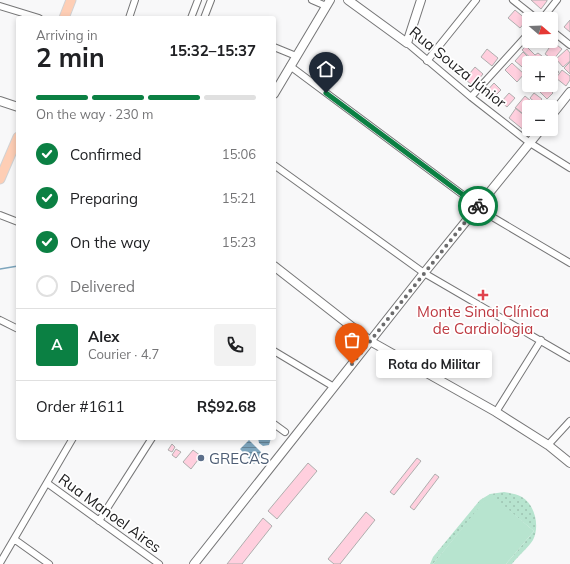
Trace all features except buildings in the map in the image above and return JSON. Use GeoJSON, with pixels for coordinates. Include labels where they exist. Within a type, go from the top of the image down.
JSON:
{"type":"FeatureCollection","features":[{"type":"Feature","properties":{"kind":"main road"},"geometry":{"type":"LineString","coordinates":[[65,16],[71,0]]}},
{"type":"Feature","properties":{"kind":"main road"},"geometry":{"type":"LineString","coordinates":[[0,179],[16,148]]}},
{"type":"Feature","properties":{"kind":"street"},"geometry":{"type":"LineString","coordinates":[[129,16],[135,0]]}},
{"type":"Feature","properties":{"kind":"street"},"geometry":{"type":"LineString","coordinates":[[191,16],[198,0]]}},
{"type":"Feature","properties":{"kind":"street"},"geometry":{"type":"LineString","coordinates":[[203,16],[211,0]]}},
{"type":"Feature","properties":{"kind":"street"},"geometry":{"type":"LineString","coordinates":[[276,90],[328,3],[312,0]]}},
{"type":"Feature","properties":{"kind":"street","name":"Rua Souza Júnior"},"geometry":{"type":"LineString","coordinates":[[348,0],[407,43],[471,98],[530,143],[570,168]]}},
{"type":"Feature","properties":{"kind":"street"},"geometry":{"type":"LineString","coordinates":[[407,43],[421,0]]}},
{"type":"Feature","properties":{"kind":"street"},"geometry":{"type":"LineString","coordinates":[[427,61],[476,0]]}},
{"type":"Feature","properties":{"kind":"street"},"geometry":{"type":"LineString","coordinates":[[513,0],[528,12]]}},
{"type":"Feature","properties":{"kind":"street"},"geometry":{"type":"LineString","coordinates":[[548,12],[557,0]]}},
{"type":"Feature","properties":{"kind":"street"},"geometry":{"type":"LineString","coordinates":[[0,6],[32,16]]}},
{"type":"Feature","properties":{"kind":"street"},"geometry":{"type":"LineString","coordinates":[[558,36],[570,45]]}},
{"type":"Feature","properties":{"kind":"street"},"geometry":{"type":"LineString","coordinates":[[471,98],[522,41]]}},
{"type":"Feature","properties":{"kind":"street"},"geometry":{"type":"LineString","coordinates":[[276,48],[296,56]]}},
{"type":"Feature","properties":{"kind":"street"},"geometry":{"type":"LineString","coordinates":[[290,66],[506,226],[570,263]]}},
{"type":"Feature","properties":{"kind":"street"},"geometry":{"type":"LineString","coordinates":[[558,107],[570,92]]}},
{"type":"Feature","properties":{"kind":"street"},"geometry":{"type":"LineString","coordinates":[[0,101],[16,106]]}},
{"type":"Feature","properties":{"kind":"street"},"geometry":{"type":"LineString","coordinates":[[194,564],[424,273],[536,136]]}},
{"type":"Feature","properties":{"kind":"street"},"geometry":{"type":"LineString","coordinates":[[276,166],[424,273],[570,358]]}},
{"type":"Feature","properties":{"kind":"street"},"geometry":{"type":"LineString","coordinates":[[0,215],[16,221]]}},
{"type":"Feature","properties":{"kind":"street"},"geometry":{"type":"LineString","coordinates":[[276,268],[370,342],[496,412],[548,445],[570,464]]}},
{"type":"Feature","properties":{"kind":"street"},"geometry":{"type":"LineString","coordinates":[[0,320],[16,328]]}},
{"type":"Feature","properties":{"kind":"street"},"geometry":{"type":"LineString","coordinates":[[496,412],[541,340]]}},
{"type":"Feature","properties":{"kind":"street"},"geometry":{"type":"LineString","coordinates":[[276,353],[334,387]]}},
{"type":"Feature","properties":{"kind":"street"},"geometry":{"type":"LineString","coordinates":[[548,445],[570,421]]}},
{"type":"Feature","properties":{"kind":"street"},"geometry":{"type":"LineString","coordinates":[[276,425],[285,432]]}},
{"type":"Feature","properties":{"kind":"street"},"geometry":{"type":"LineString","coordinates":[[0,563],[72,440]]}},
{"type":"Feature","properties":{"kind":"street"},"geometry":{"type":"LineString","coordinates":[[99,521],[151,440]]}},
{"type":"Feature","properties":{"kind":"street","name":"Rua Manoel Aires"},"geometry":{"type":"LineString","coordinates":[[47,483],[159,564]]}},
{"type":"Feature","properties":{"kind":"street"},"geometry":{"type":"LineString","coordinates":[[14,539],[49,564]]}},
{"type":"Feature","properties":{"kind":"green space"},"geometry":{"type":"Polygon","coordinates":[[[504,492],[522,497],[533,510],[536,522],[533,540],[512,564],[506,564],[534,531],[490,495],[433,564],[430,564],[433,557],[480,500],[490,494],[504,492]]]}},
{"type":"Feature","properties":{"kind":"green space"},"geometry":{"type":"Polygon","coordinates":[[[490,494],[534,531],[506,564],[433,564],[490,494]]]}},
{"type":"Feature","properties":{"kind":"water"},"geometry":{"type":"Polygon","coordinates":[[[249,440],[263,454],[254,464],[240,449],[249,440]]]}},
{"type":"Feature","properties":{"kind":"water"},"geometry":{"type":"Polygon","coordinates":[[[258,440],[270,440],[269,445],[263,446],[259,443],[258,440]]]}},
{"type":"Feature","properties":{"kind":"waterway"},"geometry":{"type":"LineString","coordinates":[[0,269],[16,266]]}},
{"type":"Feature","properties":{"kind":"way so far"},"geometry":{"type":"LineString","coordinates":[[352,364],[478,206]]}},
{"type":"Feature","properties":{"kind":"place","name":"Monte Sinai Clínica de Cardiologia"},"geometry":{"type":"Point","coordinates":[483,295]}},
{"type":"Feature","properties":{"kind":"place","name":"Rota do Militar"},"geometry":{"type":"Point","coordinates":[352,364]}},
{"type":"Feature","properties":{"kind":"place","name":"GRECAS"},"geometry":{"type":"Point","coordinates":[201,458]}},
{"type":"Feature","properties":{"kind":"route"},"geometry":{"type":"LineString","coordinates":[[326,93],[478,206]]}}]}
